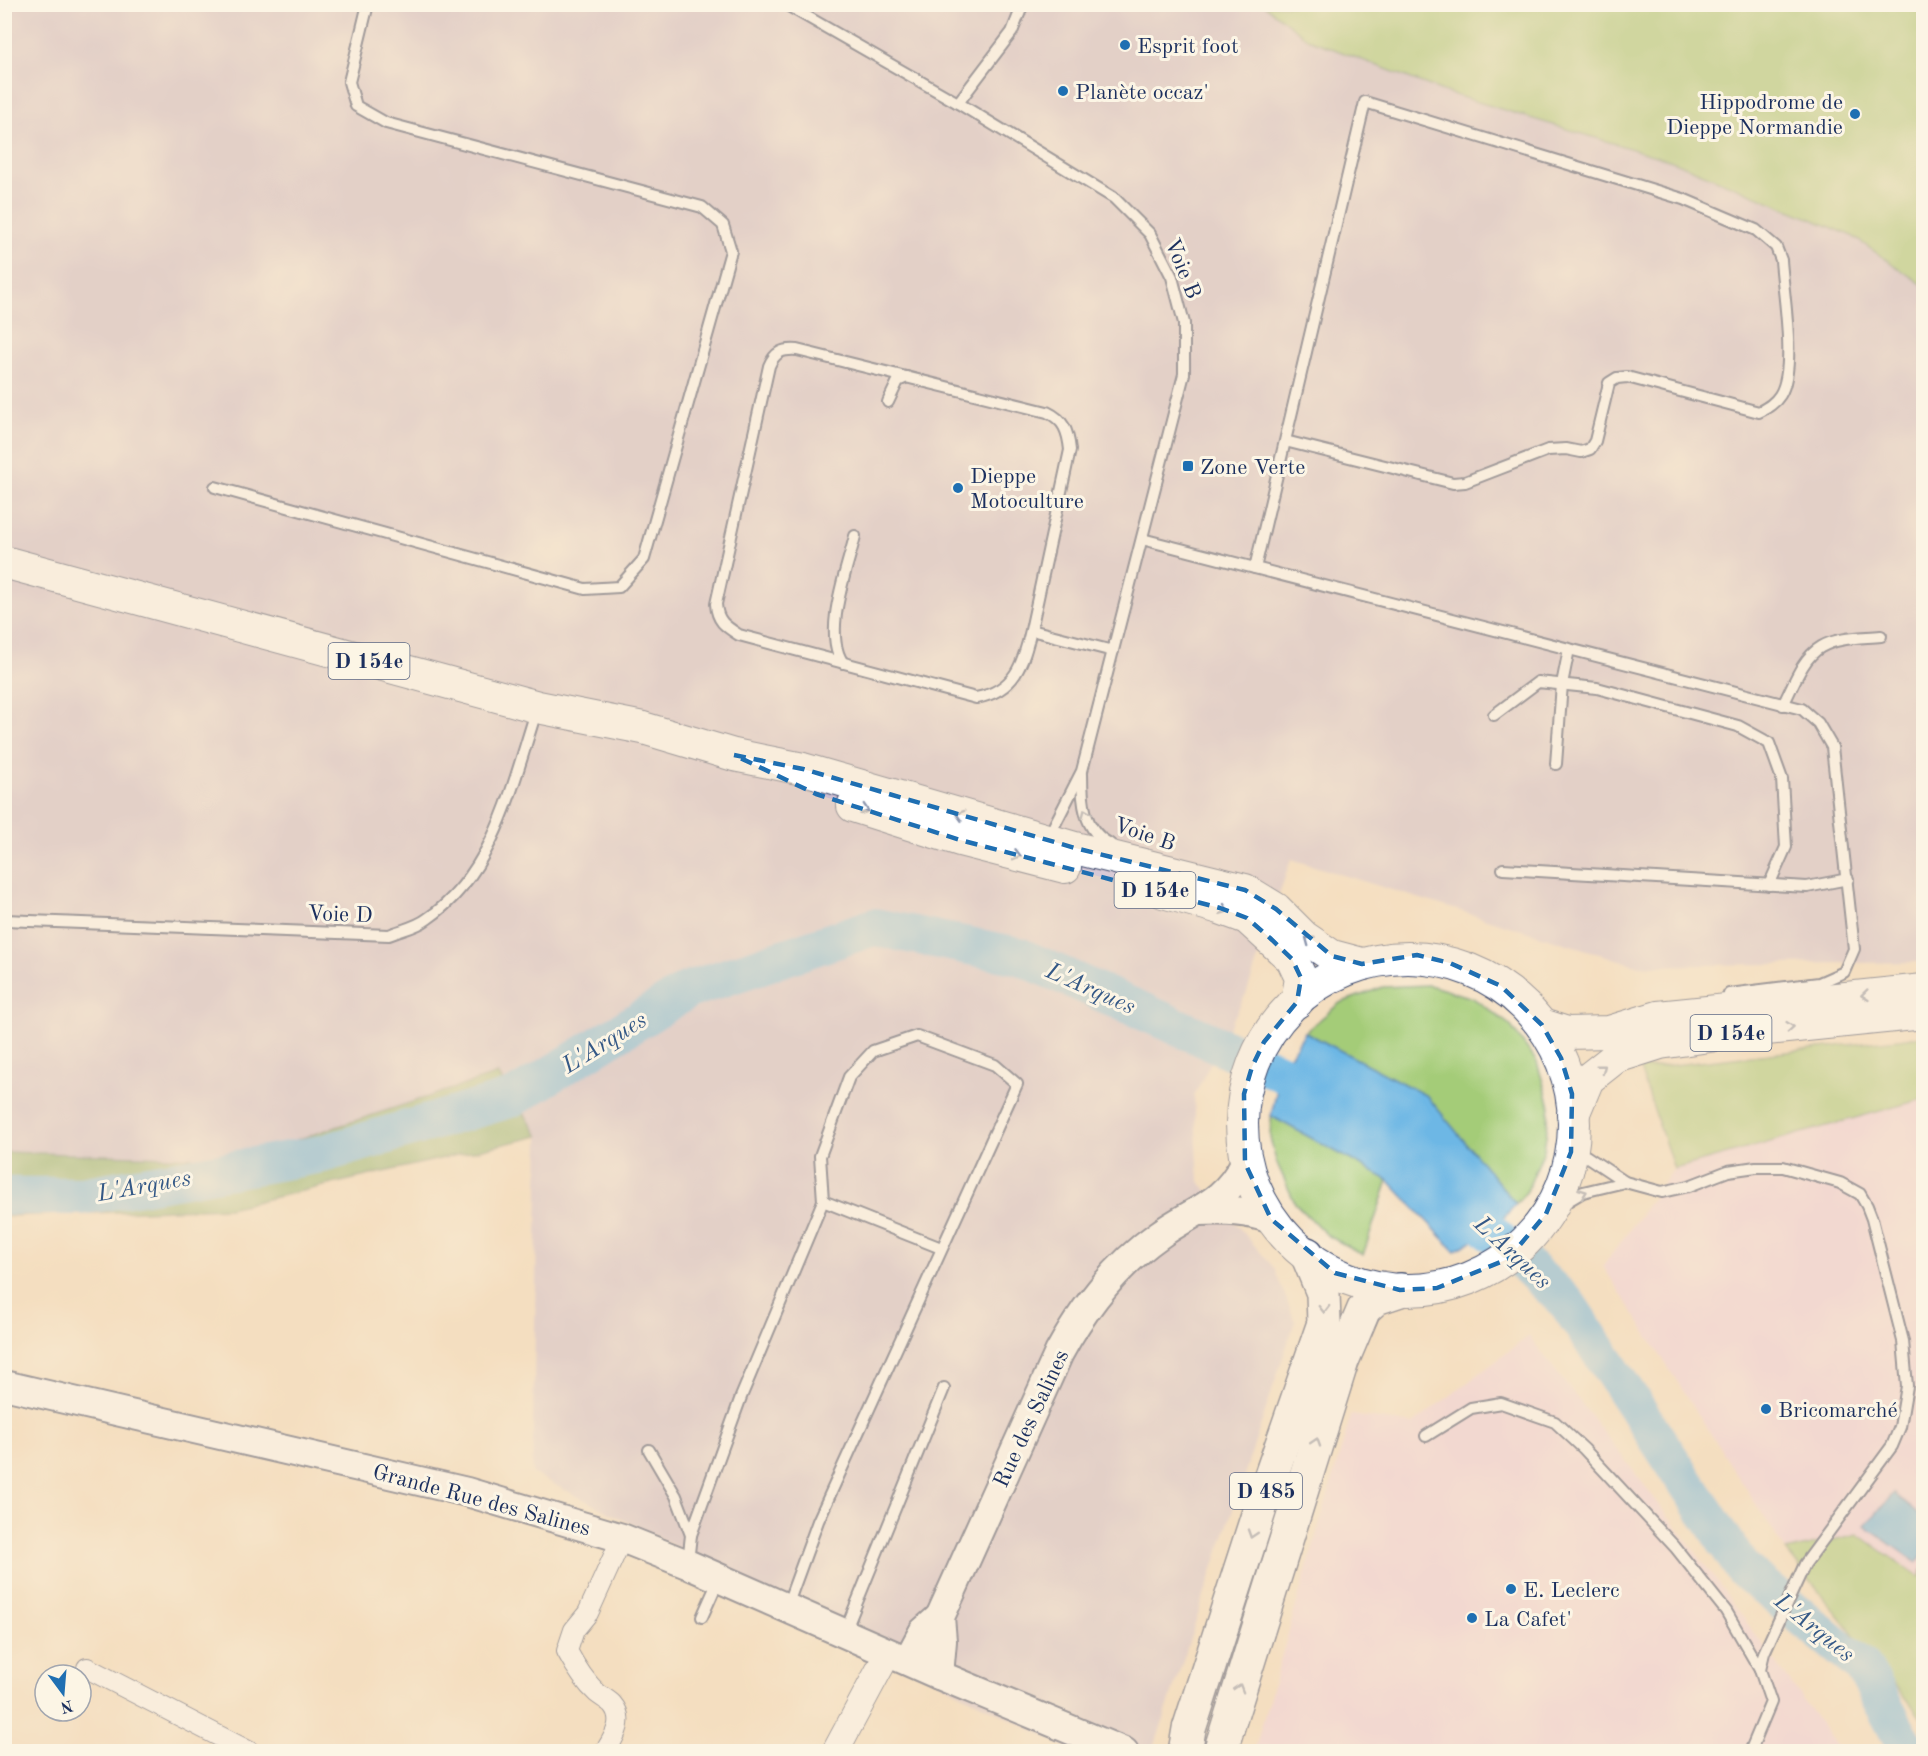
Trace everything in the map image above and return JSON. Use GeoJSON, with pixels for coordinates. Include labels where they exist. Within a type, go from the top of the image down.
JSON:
{"type":"FeatureCollection","features":[{"type":"Feature","properties":{"kind":"highway","name":"D 485"},"geometry":{"type":"LineString","coordinates":[[1187,1740],[1262,1502],[1324,1323],[1323,1293],[1307,1254]]}},
{"type":"Feature","properties":{"kind":"highway","name":"D 485"},"geometry":{"type":"LineString","coordinates":[[1221,1748],[1342,1361],[1364,1309],[1376,1298],[1400,1290]]}},
{"type":"Feature","properties":{"kind":"main road","name":"D 154e"},"geometry":{"type":"LineString","coordinates":[[4,562],[538,708],[643,728],[734,755],[803,769],[1037,837],[1245,890],[1276,909],[1305,937],[1332,956],[1362,964]]}},
{"type":"Feature","properties":{"kind":"main road","name":"D 154e"},"geometry":{"type":"LineString","coordinates":[[734,755],[816,794],[960,840],[1184,897],[1247,918],[1292,959],[1301,978],[1289,1011]]}},
{"type":"Feature","properties":{"kind":"main road"},"geometry":{"type":"LineString","coordinates":[[1417,955],[1450,963],[1501,986],[1542,1025],[1561,1058],[1572,1094],[1571,1152],[1562,1184],[1536,1231],[1523,1246],[1491,1270],[1437,1288],[1400,1290],[1367,1285],[1335,1273],[1307,1254],[1270,1219],[1258,1199],[1245,1163],[1242,1143],[1244,1094],[1252,1067],[1264,1042],[1289,1011],[1326,980],[1362,964],[1417,955]]}},
{"type":"Feature","properties":{"kind":"main road","name":"D 154e"},"geometry":{"type":"LineString","coordinates":[[1542,1025],[1567,1033],[1609,1032],[1658,1017],[1923,990]]}},
{"type":"Feature","properties":{"kind":"main road","name":"D 154e"},"geometry":{"type":"LineString","coordinates":[[1572,1116],[1588,1079],[1616,1057],[1660,1043],[1738,1032],[1923,1013]]}},
{"type":"Feature","properties":{"kind":"main road","name":"Rue des Salines"},"geometry":{"type":"LineString","coordinates":[[939,1675],[942,1641],[940,1617],[1059,1353],[1077,1320],[1095,1295],[1138,1251],[1177,1223],[1200,1211],[1229,1188],[1245,1163]]}},
{"type":"Feature","properties":{"kind":"main road","name":"Rue des Salines"},"geometry":{"type":"LineString","coordinates":[[1200,1211],[1242,1211],[1257,1213],[1270,1219]]}},
{"type":"Feature","properties":{"kind":"main road","name":"Grande Rue des Salines"},"geometry":{"type":"LineString","coordinates":[[4,1385],[467,1492],[622,1538],[1113,1749]]}},
{"type":"Feature","properties":{"kind":"main road"},"geometry":{"type":"LineString","coordinates":[[898,1656],[940,1617]]}},
{"type":"Feature","properties":{"kind":"street"},"geometry":{"type":"LineString","coordinates":[[605,1752],[615,1735],[619,1718],[612,1704],[597,1693],[578,1671],[567,1651],[574,1630],[588,1613],[622,1538]]}},
{"type":"Feature","properties":{"kind":"street"},"geometry":{"type":"LineString","coordinates":[[835,1752],[898,1656]]}},
{"type":"Feature","properties":{"kind":"street"},"geometry":{"type":"LineString","coordinates":[[93,1671],[250,1752]]}},
{"type":"Feature","properties":{"kind":"lane"},"geometry":{"type":"LineString","coordinates":[[214,487],[585,589],[619,587],[644,559],[731,251],[723,225],[702,207],[386,123],[356,106],[349,82],[368,4]]}},
{"type":"Feature","properties":{"kind":"lane","name":"Voie B"},"geometry":{"type":"LineString","coordinates":[[784,4],[958,103],[1114,198],[1150,234],[1172,277],[1184,323],[1184,374],[1082,771],[1052,830],[1037,837]]}},
{"type":"Feature","properties":{"kind":"lane"},"geometry":{"type":"LineString","coordinates":[[958,103],[1012,32],[1023,4]]}},
{"type":"Feature","properties":{"kind":"lane"},"geometry":{"type":"LineString","coordinates":[[1255,568],[1365,102],[1683,200],[1756,230],[1776,247],[1781,260],[1789,363],[1782,393],[1773,404],[1759,412],[1627,377],[1617,378],[1610,383],[1595,441],[1590,449],[1581,452],[1548,450],[1465,482],[1453,483],[1285,441]]}},
{"type":"Feature","properties":{"kind":"lane"},"geometry":{"type":"LineString","coordinates":[[797,350],[1047,411],[1058,417],[1069,439],[1070,450],[1031,630],[1024,660],[1011,679],[990,695],[976,698],[739,634],[722,623],[717,615],[716,604],[769,366],[779,351],[797,350]]}},
{"type":"Feature","properties":{"kind":"lane"},"geometry":{"type":"LineString","coordinates":[[888,402],[898,381],[907,377]]}},
{"type":"Feature","properties":{"kind":"lane"},"geometry":{"type":"LineString","coordinates":[[843,663],[838,656],[834,639],[834,622],[855,536]]}},
{"type":"Feature","properties":{"kind":"lane"},"geometry":{"type":"LineString","coordinates":[[1142,539],[1802,709],[1818,723],[1832,747],[1854,949],[1844,972],[1819,983],[1720,996]]}},
{"type":"Feature","properties":{"kind":"lane"},"geometry":{"type":"LineString","coordinates":[[1031,630],[1113,651]]}},
{"type":"Feature","properties":{"kind":"lane"},"geometry":{"type":"LineString","coordinates":[[1783,705],[1806,661],[1821,646],[1844,640],[1881,636]]}},
{"type":"Feature","properties":{"kind":"lane"},"geometry":{"type":"LineString","coordinates":[[1556,764],[1562,684],[1569,649]]}},
{"type":"Feature","properties":{"kind":"lane"},"geometry":{"type":"LineString","coordinates":[[1494,715],[1538,682],[1562,684],[1597,688],[1738,726],[1769,743],[1782,779],[1786,847],[1769,885]]}},
{"type":"Feature","properties":{"kind":"lane","name":"Voie D"},"geometry":{"type":"LineString","coordinates":[[4,920],[389,935],[426,920],[463,888],[496,831],[538,708]]}},
{"type":"Feature","properties":{"kind":"lane","name":"Voie B"},"geometry":{"type":"LineString","coordinates":[[1082,771],[1082,808],[1098,838],[1120,850],[1216,875],[1245,890]]}},
{"type":"Feature","properties":{"kind":"lane"},"geometry":{"type":"LineString","coordinates":[[1503,869],[1807,887],[1848,879]]}},
{"type":"Feature","properties":{"kind":"lane"},"geometry":{"type":"LineString","coordinates":[[1609,1032],[1617,1023],[1686,1003]]}},
{"type":"Feature","properties":{"kind":"lane"},"geometry":{"type":"LineString","coordinates":[[687,1564],[691,1535],[741,1397],[823,1201],[820,1156],[849,1077],[873,1052],[916,1036],[995,1065],[1017,1084],[818,1521],[786,1609]]}},
{"type":"Feature","properties":{"kind":"lane"},"geometry":{"type":"LineString","coordinates":[[1571,1152],[1586,1156],[1624,1182],[1662,1192],[1689,1186],[1728,1171],[1756,1167],[1782,1167],[1840,1183],[1860,1194],[1867,1206],[1903,1341],[1907,1386],[1901,1422],[1892,1446],[1805,1564],[1764,1653],[1760,1671]]}},
{"type":"Feature","properties":{"kind":"lane"},"geometry":{"type":"LineString","coordinates":[[1546,1214],[1583,1192],[1624,1182]]}},
{"type":"Feature","properties":{"kind":"lane"},"geometry":{"type":"LineString","coordinates":[[823,1201],[941,1248]]}},
{"type":"Feature","properties":{"kind":"lane"},"geometry":{"type":"LineString","coordinates":[[844,1634],[944,1388]]}},
{"type":"Feature","properties":{"kind":"lane"},"geometry":{"type":"LineString","coordinates":[[1425,1436],[1471,1407],[1501,1403],[1555,1422],[1584,1449],[1675,1547],[1726,1611],[1760,1671],[1771,1702],[1750,1752]]}},
{"type":"Feature","properties":{"kind":"lane"},"geometry":{"type":"LineString","coordinates":[[649,1450],[676,1496],[691,1535]]}},
{"type":"Feature","properties":{"kind":"lane"},"geometry":{"type":"LineString","coordinates":[[702,1617],[719,1578]]}},
{"type":"Feature","properties":{"kind":"highlighted area"},"geometry":{"type":"Polygon","coordinates":[[[734,755],[803,769],[1075,848],[1245,890],[1276,909],[1332,956],[1362,964],[1417,955],[1450,963],[1501,986],[1542,1025],[1561,1058],[1572,1094],[1571,1152],[1546,1214],[1508,1259],[1437,1288],[1400,1290],[1335,1273],[1271,1219],[1245,1163],[1244,1094],[1252,1067],[1264,1042],[1297,1002],[1301,978],[1292,959],[1247,918],[1220,908],[960,840],[816,794],[734,755]]]}},
{"type":"Feature","properties":{"kind":"shaded area"},"geometry":{"type":"Polygon","coordinates":[[[5,5],[1264,5],[1308,39],[1448,93],[1675,162],[1852,236],[1923,285],[1923,962],[1639,966],[1291,859],[1247,992],[1194,1096],[1199,1181],[1274,1268],[1295,1321],[1153,1751],[1073,1751],[532,1473],[539,1136],[498,1074],[238,1159],[5,1152],[5,5]]]}},
{"type":"Feature","properties":{"kind":"shaded area"},"geometry":{"type":"Polygon","coordinates":[[[1923,1099],[1924,1569],[1920,1577],[1858,1534],[1786,1551],[1603,1266],[1674,1169],[1923,1099]]]}},
{"type":"Feature","properties":{"kind":"shaded area"},"geometry":{"type":"Polygon","coordinates":[[[1529,1336],[1689,1543],[1840,1751],[1254,1752],[1351,1415],[1413,1424],[1529,1336]]]}},
{"type":"Feature","properties":{"kind":"green space"},"geometry":{"type":"Polygon","coordinates":[[[1264,5],[1923,5],[1923,285],[1852,236],[1675,162],[1448,93],[1308,39],[1264,5]]]}},
{"type":"Feature","properties":{"kind":"green space"},"geometry":{"type":"Polygon","coordinates":[[[1429,985],[1473,998],[1510,1025],[1537,1062],[1550,1106],[1544,1150],[1527,1191],[1516,1204],[1427,1096],[1305,1032],[1340,1003],[1383,987],[1429,985]]]}},
{"type":"Feature","properties":{"kind":"green space"},"geometry":{"type":"Polygon","coordinates":[[[1923,1036],[1923,1099],[1674,1169],[1640,1069],[1923,1036]]]}},
{"type":"Feature","properties":{"kind":"green space"},"geometry":{"type":"Polygon","coordinates":[[[498,1074],[539,1136],[229,1208],[5,1216],[5,1152],[238,1159],[498,1074]]]}},
{"type":"Feature","properties":{"kind":"green space"},"geometry":{"type":"Polygon","coordinates":[[[1271,1116],[1388,1180],[1363,1255],[1327,1235],[1295,1203],[1276,1161],[1270,1138],[1271,1116]]]}},
{"type":"Feature","properties":{"kind":"green space"},"geometry":{"type":"Polygon","coordinates":[[[1858,1534],[1919,1577],[1923,1569],[1923,1720],[1786,1551],[1858,1534]]]}},
{"type":"Feature","properties":{"kind":"water"},"geometry":{"type":"Polygon","coordinates":[[[1305,1032],[1427,1096],[1516,1204],[1494,1228],[1455,1251],[1388,1180],[1271,1116],[1281,1071],[1305,1032]]]}},
{"type":"Feature","properties":{"kind":"water"},"geometry":{"type":"Polygon","coordinates":[[[1894,1493],[1923,1518],[1923,1555],[1917,1563],[1865,1526],[1894,1493]]]}},
{"type":"Feature","properties":{"kind":"waterway","name":"L'Arques"},"geometry":{"type":"LineString","coordinates":[[4,1196],[82,1196],[322,1154],[513,1098],[688,990],[874,927],[1019,956],[1328,1094]]}},
{"type":"Feature","properties":{"kind":"waterway","name":"L'Arques"},"geometry":{"type":"LineString","coordinates":[[1452,1196],[1567,1303],[1744,1570],[1863,1667],[1909,1752]]}},
{"type":"Feature","properties":{"kind":"place","name":"Esprit foot"},"geometry":{"type":"Point","coordinates":[1125,45]}},
{"type":"Feature","properties":{"kind":"place","name":"Planète occaz'"},"geometry":{"type":"Point","coordinates":[1063,91]}},
{"type":"Feature","properties":{"kind":"place","name":"Hippodrome de Dieppe Normandie"},"geometry":{"type":"Point","coordinates":[1855,114]}},
{"type":"Feature","properties":{"kind":"place","name":"Zone Verte"},"geometry":{"type":"Point","coordinates":[1188,466]}},
{"type":"Feature","properties":{"kind":"place","name":"Dieppe Motoculture"},"geometry":{"type":"Point","coordinates":[958,488]}},
{"type":"Feature","properties":{"kind":"place","name":"Bricomarché"},"geometry":{"type":"Point","coordinates":[1766,1409]}},
{"type":"Feature","properties":{"kind":"place","name":"E. Leclerc"},"geometry":{"type":"Point","coordinates":[1511,1589]}},
{"type":"Feature","properties":{"kind":"place","name":"La Cafet'"},"geometry":{"type":"Point","coordinates":[1472,1618]}}]}
